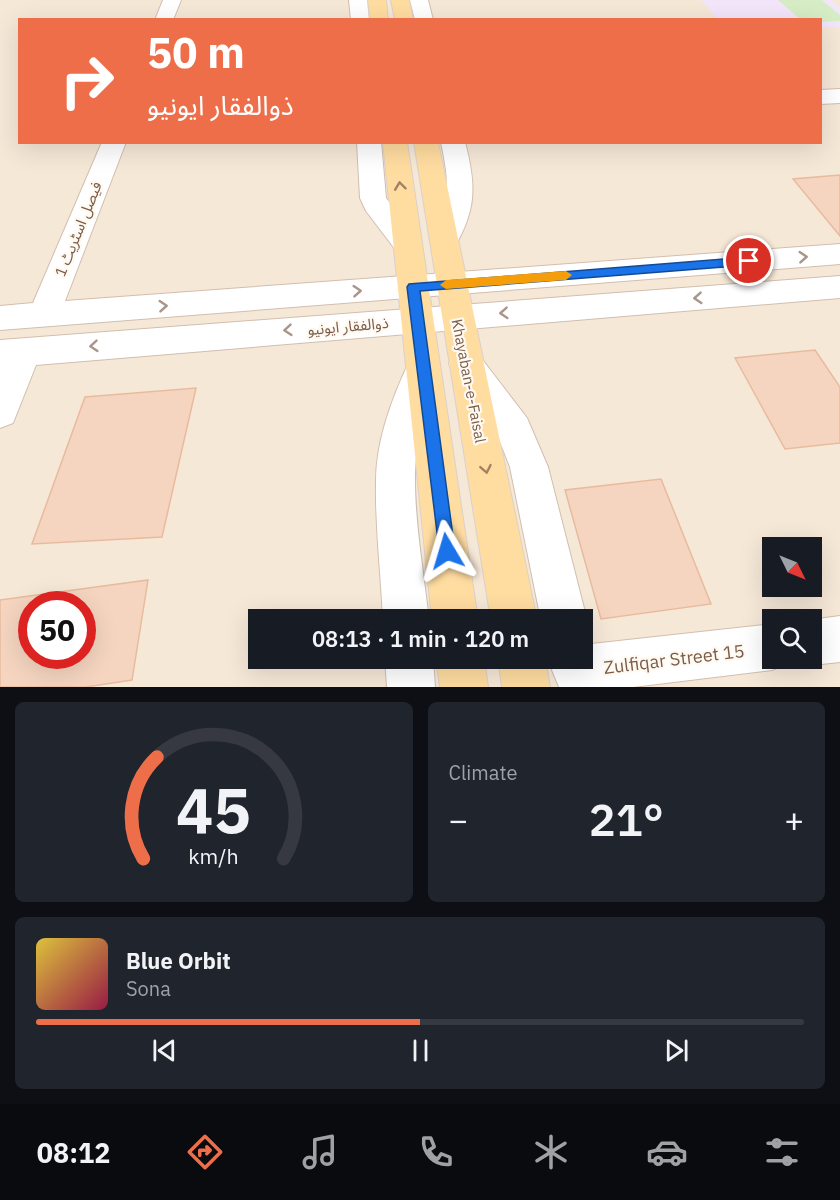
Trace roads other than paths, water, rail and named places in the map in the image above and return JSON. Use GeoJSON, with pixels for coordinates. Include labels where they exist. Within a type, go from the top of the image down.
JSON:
{"type":"FeatureCollection","features":[{"type":"Feature","properties":{"kind":"main road"},"geometry":{"type":"LineString","coordinates":[[377,0],[379,18]]}},
{"type":"Feature","properties":{"kind":"main road"},"geometry":{"type":"LineString","coordinates":[[400,0],[404,18]]}},
{"type":"Feature","properties":{"kind":"main road"},"geometry":{"type":"LineString","coordinates":[[395,144],[454,609]]}},
{"type":"Feature","properties":{"kind":"main road","name":"Khayaban-e-Faisal"},"geometry":{"type":"LineString","coordinates":[[426,144],[512,609]]}},
{"type":"Feature","properties":{"kind":"main road"},"geometry":{"type":"LineString","coordinates":[[462,669],[464,687]]}},
{"type":"Feature","properties":{"kind":"main road"},"geometry":{"type":"LineString","coordinates":[[523,669],[526,687]]}},
{"type":"Feature","properties":{"kind":"street"},"geometry":{"type":"LineString","coordinates":[[165,18],[172,0]]}},
{"type":"Feature","properties":{"kind":"street"},"geometry":{"type":"LineString","coordinates":[[358,0],[360,18]]}},
{"type":"Feature","properties":{"kind":"street"},"geometry":{"type":"LineString","coordinates":[[419,0],[424,18]]}},
{"type":"Feature","properties":{"kind":"street"},"geometry":{"type":"LineString","coordinates":[[822,97],[840,96]]}},
{"type":"Feature","properties":{"kind":"street","name":"فیصل اسٹریٹ 1"},"geometry":{"type":"LineString","coordinates":[[43,316],[113,144]]}},
{"type":"Feature","properties":{"kind":"street"},"geometry":{"type":"LineString","coordinates":[[369,144],[373,198],[380,211],[408,246]]}},
{"type":"Feature","properties":{"kind":"street"},"geometry":{"type":"LineString","coordinates":[[444,241],[455,218],[463,187],[453,144]]}},
{"type":"Feature","properties":{"kind":"street","name":"ذوالفقار ایونیو"},"geometry":{"type":"LineString","coordinates":[[12,353],[840,254]]}},
{"type":"Feature","properties":{"kind":"street","name":"ذوالفقار ایونیو"},"geometry":{"type":"LineString","coordinates":[[455,300],[840,287]]}},
{"type":"Feature","properties":{"kind":"street","name":"ذوالفقار ایونیو"},"geometry":{"type":"LineString","coordinates":[[0,318],[415,304]]}},
{"type":"Feature","properties":{"kind":"street"},"geometry":{"type":"LineString","coordinates":[[0,412],[12,353]]}},
{"type":"Feature","properties":{"kind":"street"},"geometry":{"type":"LineString","coordinates":[[466,364],[514,430],[525,458],[561,609]]}},
{"type":"Feature","properties":{"kind":"street"},"geometry":{"type":"LineString","coordinates":[[405,609],[395,480],[401,438],[409,405],[423,368]]}},
{"type":"Feature","properties":{"kind":"street"},"geometry":{"type":"LineString","coordinates":[[822,641],[840,639]]}},
{"type":"Feature","properties":{"kind":"street","name":"Zulfiqar Street 15"},"geometry":{"type":"LineString","coordinates":[[576,672],[762,648]]}},
{"type":"Feature","properties":{"kind":"street"},"geometry":{"type":"LineString","coordinates":[[410,669],[411,687]]}}]}
